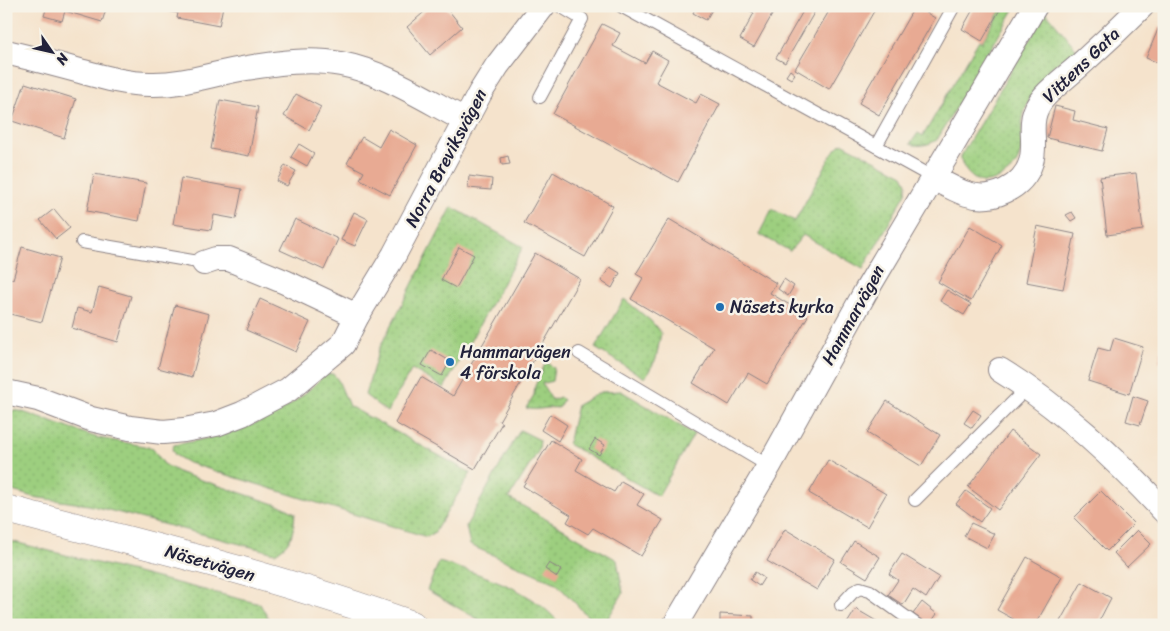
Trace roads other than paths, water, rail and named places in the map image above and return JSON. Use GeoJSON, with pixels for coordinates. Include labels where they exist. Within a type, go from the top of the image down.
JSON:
{"type":"FeatureCollection","features":[{"type":"Feature","properties":{"kind":"street","name":"Norra Breviksvägen"},"geometry":{"type":"LineString","coordinates":[[6,392],[38,399],[91,419],[130,428],[163,432],[216,424],[242,414],[288,390],[343,344],[357,316],[394,255],[480,93],[497,66],[543,6]]}},
{"type":"Feature","properties":{"kind":"street","name":"Hammarvägen"},"geometry":{"type":"LineString","coordinates":[[675,625],[769,466],[932,177],[1034,6]]}},
{"type":"Feature","properties":{"kind":"street","name":"Vittens Gata"},"geometry":{"type":"LineString","coordinates":[[932,177],[967,194],[989,196],[1011,189],[1023,178],[1031,161],[1032,124],[1035,111],[1044,97],[1110,38],[1142,6]]}},
{"type":"Feature","properties":{"kind":"street"},"geometry":{"type":"LineString","coordinates":[[6,52],[104,78],[150,84],[202,78],[230,70],[282,62],[340,64],[361,69],[381,77],[465,120]]}},
{"type":"Feature","properties":{"kind":"street"},"geometry":{"type":"LineString","coordinates":[[204,263],[216,259],[228,259],[285,282],[357,316]]}},
{"type":"Feature","properties":{"kind":"street"},"geometry":{"type":"LineString","coordinates":[[1000,370],[1028,387],[1090,437],[1164,511]]}},
{"type":"Feature","properties":{"kind":"street","name":"Näsetvägen"},"geometry":{"type":"LineString","coordinates":[[6,509],[151,546],[356,605],[412,625]]}},
{"type":"Feature","properties":{"kind":"lane"},"geometry":{"type":"LineString","coordinates":[[540,97],[582,19],[560,6]]}},
{"type":"Feature","properties":{"kind":"lane"},"geometry":{"type":"LineString","coordinates":[[621,6],[932,177]]}},
{"type":"Feature","properties":{"kind":"lane"},"geometry":{"type":"LineString","coordinates":[[876,146],[954,6]]}},
{"type":"Feature","properties":{"kind":"lane"},"geometry":{"type":"LineString","coordinates":[[82,242],[204,263]]}},
{"type":"Feature","properties":{"kind":"lane"},"geometry":{"type":"LineString","coordinates":[[579,353],[769,466]]}},
{"type":"Feature","properties":{"kind":"lane"},"geometry":{"type":"LineString","coordinates":[[915,500],[1028,387]]}},
{"type":"Feature","properties":{"kind":"lane"},"geometry":{"type":"LineString","coordinates":[[841,605],[853,592],[860,588],[870,591],[917,625]]}},
{"type":"Feature","properties":{"kind":"place","name":"Näsets kyrka"},"geometry":{"type":"Point","coordinates":[720,307]}},
{"type":"Feature","properties":{"kind":"place","name":"Hammarvägen 4 förskola"},"geometry":{"type":"Point","coordinates":[450,362]}}]}
